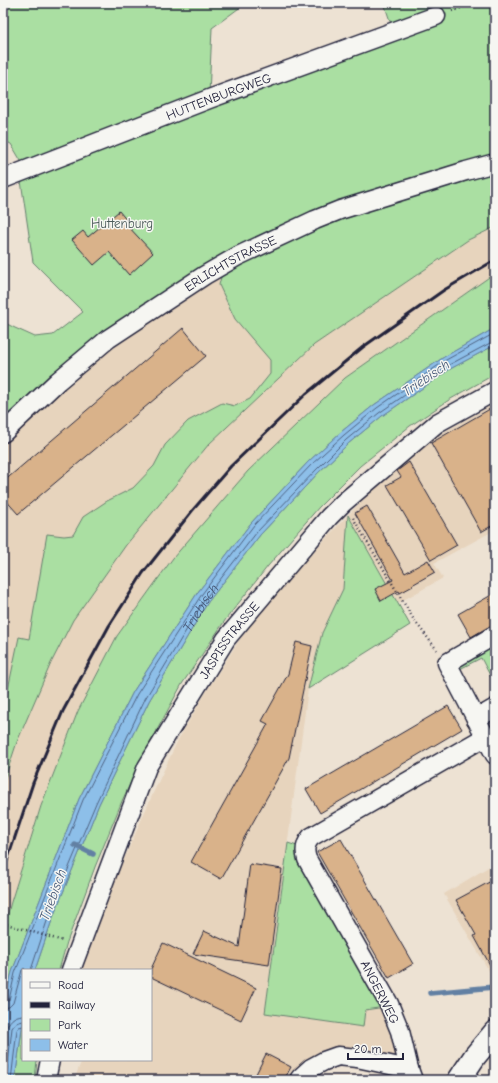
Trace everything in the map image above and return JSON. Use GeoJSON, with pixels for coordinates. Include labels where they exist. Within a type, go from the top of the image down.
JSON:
{"type":"FeatureCollection","features":[{"type":"Feature","properties":{"kind":"main road"},"geometry":{"type":"LineString","coordinates":[[459,1080],[475,1056],[495,1032]]}},
{"type":"Feature","properties":{"kind":"street","name":"HUTTENBURGWEG"},"geometry":{"type":"LineString","coordinates":[[3,179],[209,99],[436,16]]}},
{"type":"Feature","properties":{"kind":"street","name":"ERLICHTSTRASSE"},"geometry":{"type":"LineString","coordinates":[[3,433],[58,381],[108,339],[206,275],[238,256],[340,210],[495,163]]}},
{"type":"Feature","properties":{"kind":"street","name":"JASPISSTRASSE"},"geometry":{"type":"LineString","coordinates":[[71,969],[79,945],[147,767],[226,639],[329,517],[344,502],[437,423],[495,391]]}},
{"type":"Feature","properties":{"kind":"street"},"geometry":{"type":"LineString","coordinates":[[495,635],[447,663],[495,755]]}},
{"type":"Feature","properties":{"kind":"street"},"geometry":{"type":"LineString","coordinates":[[476,718],[495,708]]}},
{"type":"Feature","properties":{"kind":"street","name":"ANGERWEG"},"geometry":{"type":"LineString","coordinates":[[411,1075],[400,1031],[388,1004],[308,859],[305,853],[305,847],[312,837],[485,737]]}},
{"type":"Feature","properties":{"kind":"street","name":"ANGERWEG"},"geometry":{"type":"LineString","coordinates":[[300,1078],[311,1068],[338,1056],[357,1058],[411,1075]]}},
{"type":"Feature","properties":{"kind":"street"},"geometry":{"type":"LineString","coordinates":[[46,1080],[50,1061]]}},
{"type":"Feature","properties":{"kind":"path"},"geometry":{"type":"LineString","coordinates":[[436,16],[475,3]]}},
{"type":"Feature","properties":{"kind":"path"},"geometry":{"type":"LineString","coordinates":[[344,502],[414,620],[447,663]]}},
{"type":"Feature","properties":{"kind":"path"},"geometry":{"type":"LineString","coordinates":[[3,923],[67,942]]}},
{"type":"Feature","properties":{"kind":"shaded area"},"geometry":{"type":"Polygon","coordinates":[[[495,227],[495,273],[345,378],[173,558],[117,636],[78,711],[41,806],[3,931],[3,433],[58,381],[224,265],[287,370],[314,345],[468,240],[495,227]]]}},
{"type":"Feature","properties":{"kind":"shaded area"},"geometry":{"type":"Polygon","coordinates":[[[495,403],[495,530],[434,563],[443,578],[398,603],[348,515],[395,468],[430,440],[495,403]]]}},
{"type":"Feature","properties":{"kind":"shaded area"},"geometry":{"type":"Polygon","coordinates":[[[348,515],[343,589],[322,633],[308,689],[265,1013],[363,1027],[365,1010],[385,1007],[398,1062],[336,1051],[312,1057],[300,1066],[290,1080],[74,1080],[82,1061],[152,1061],[152,969],[82,969],[117,875],[178,740],[206,692],[240,639],[282,585],[348,515]]]}},
{"type":"Feature","properties":{"kind":"shaded area"},"geometry":{"type":"Polygon","coordinates":[[[495,863],[495,981],[444,894],[495,863]]]}},
{"type":"Feature","properties":{"kind":"green space","name":"Huttenburg"},"geometry":{"type":"Polygon","coordinates":[[[3,3],[246,3],[212,28],[209,95],[391,24],[384,3],[495,3],[495,227],[468,240],[314,345],[209,444],[126,545],[73,620],[51,663],[17,742],[4,781],[3,713],[19,637],[29,639],[47,534],[64,536],[73,535],[83,517],[107,501],[133,488],[154,466],[165,445],[188,421],[222,403],[235,406],[250,399],[270,374],[270,360],[235,319],[219,285],[224,265],[121,330],[3,433],[3,322],[35,337],[53,335],[83,312],[33,262],[21,181],[24,166],[11,144],[3,140],[3,3]]]}},
{"type":"Feature","properties":{"kind":"green space"},"geometry":{"type":"Polygon","coordinates":[[[495,273],[495,328],[444,357],[374,405],[341,432],[309,461],[251,523],[198,592],[133,692],[79,799],[12,972],[3,1006],[3,931],[11,902],[41,806],[78,711],[117,636],[173,558],[248,471],[345,378],[495,273]]]}},
{"type":"Feature","properties":{"kind":"green space"},"geometry":{"type":"Polygon","coordinates":[[[495,345],[495,374],[449,400],[410,426],[360,466],[319,507],[268,566],[226,619],[182,684],[144,754],[122,801],[95,867],[67,942],[59,969],[35,969],[53,917],[99,804],[149,701],[208,602],[260,535],[318,473],[349,443],[382,416],[450,369],[495,345]]]}},
{"type":"Feature","properties":{"kind":"green space"},"geometry":{"type":"Polygon","coordinates":[[[348,515],[410,625],[308,689],[322,633],[343,589],[348,515]]]}},
{"type":"Feature","properties":{"kind":"green space"},"geometry":{"type":"Polygon","coordinates":[[[495,641],[495,685],[481,658],[458,670],[459,661],[495,641]]]}},
{"type":"Feature","properties":{"kind":"green space"},"geometry":{"type":"Polygon","coordinates":[[[288,843],[297,846],[298,853],[385,1007],[365,1010],[363,1027],[265,1013],[288,843]]]}},
{"type":"Feature","properties":{"kind":"green space"},"geometry":{"type":"Polygon","coordinates":[[[22,1028],[22,1061],[37,1061],[35,1080],[15,1080],[22,1028]]]}},
{"type":"Feature","properties":{"kind":"water","name":"Triebisch"},"geometry":{"type":"Polygon","coordinates":[[[495,328],[495,345],[450,369],[382,416],[349,443],[318,473],[260,535],[208,602],[149,701],[99,804],[53,917],[35,969],[22,969],[22,1028],[15,1080],[3,1080],[3,1006],[12,972],[79,799],[133,692],[198,592],[251,523],[309,461],[341,432],[374,405],[444,357],[495,328]]]}},
{"type":"Feature","properties":{"kind":"building"},"geometry":{"type":"Polygon","coordinates":[[[119,211],[128,222],[126,224],[153,253],[129,275],[109,252],[94,265],[72,240],[83,231],[88,237],[119,211]]]}},
{"type":"Feature","properties":{"kind":"building"},"geometry":{"type":"Polygon","coordinates":[[[183,328],[206,356],[18,514],[3,497],[3,482],[183,328]]]}},
{"type":"Feature","properties":{"kind":"building"},"geometry":{"type":"Polygon","coordinates":[[[495,406],[495,524],[481,532],[431,443],[495,406]]]}},
{"type":"Feature","properties":{"kind":"building"},"geometry":{"type":"Polygon","coordinates":[[[409,462],[457,545],[431,560],[387,485],[401,477],[397,471],[409,462]]]}},
{"type":"Feature","properties":{"kind":"building"},"geometry":{"type":"Polygon","coordinates":[[[367,506],[405,573],[428,560],[435,572],[400,593],[399,591],[381,601],[375,589],[393,580],[355,513],[367,506]]]}},
{"type":"Feature","properties":{"kind":"building"},"geometry":{"type":"Polygon","coordinates":[[[495,593],[495,624],[471,637],[458,614],[495,593]]]}},
{"type":"Feature","properties":{"kind":"building"},"geometry":{"type":"Polygon","coordinates":[[[296,642],[312,646],[289,758],[221,879],[191,862],[268,724],[262,721],[288,674],[296,642]]]}},
{"type":"Feature","properties":{"kind":"building"},"geometry":{"type":"Polygon","coordinates":[[[448,706],[462,729],[320,813],[306,789],[448,706]]]}},
{"type":"Feature","properties":{"kind":"building"},"geometry":{"type":"Polygon","coordinates":[[[341,839],[413,964],[389,978],[317,852],[341,839]]]}},
{"type":"Feature","properties":{"kind":"building"},"geometry":{"type":"Polygon","coordinates":[[[250,864],[282,869],[269,965],[193,954],[204,931],[239,947],[250,864]]]}},
{"type":"Feature","properties":{"kind":"building"},"geometry":{"type":"Polygon","coordinates":[[[495,879],[495,974],[474,936],[476,935],[456,900],[495,879]]]}},
{"type":"Feature","properties":{"kind":"building"},"geometry":{"type":"Polygon","coordinates":[[[163,943],[256,988],[241,1020],[152,977],[151,969],[163,943]]]}},
{"type":"Feature","properties":{"kind":"building"},"geometry":{"type":"Polygon","coordinates":[[[266,1054],[291,1067],[284,1080],[253,1080],[266,1054]]]}},
{"type":"Feature","properties":{"kind":"waterway"},"geometry":{"type":"LineString","coordinates":[[75,845],[93,854]]}},
{"type":"Feature","properties":{"kind":"waterway"},"geometry":{"type":"LineString","coordinates":[[430,993],[494,987]]}},
{"type":"Feature","properties":{"kind":"railway"},"geometry":{"type":"LineString","coordinates":[[3,873],[33,783],[63,711],[109,626],[143,573],[192,511],[231,466],[306,394],[363,347],[444,290],[495,260]]}}]}
